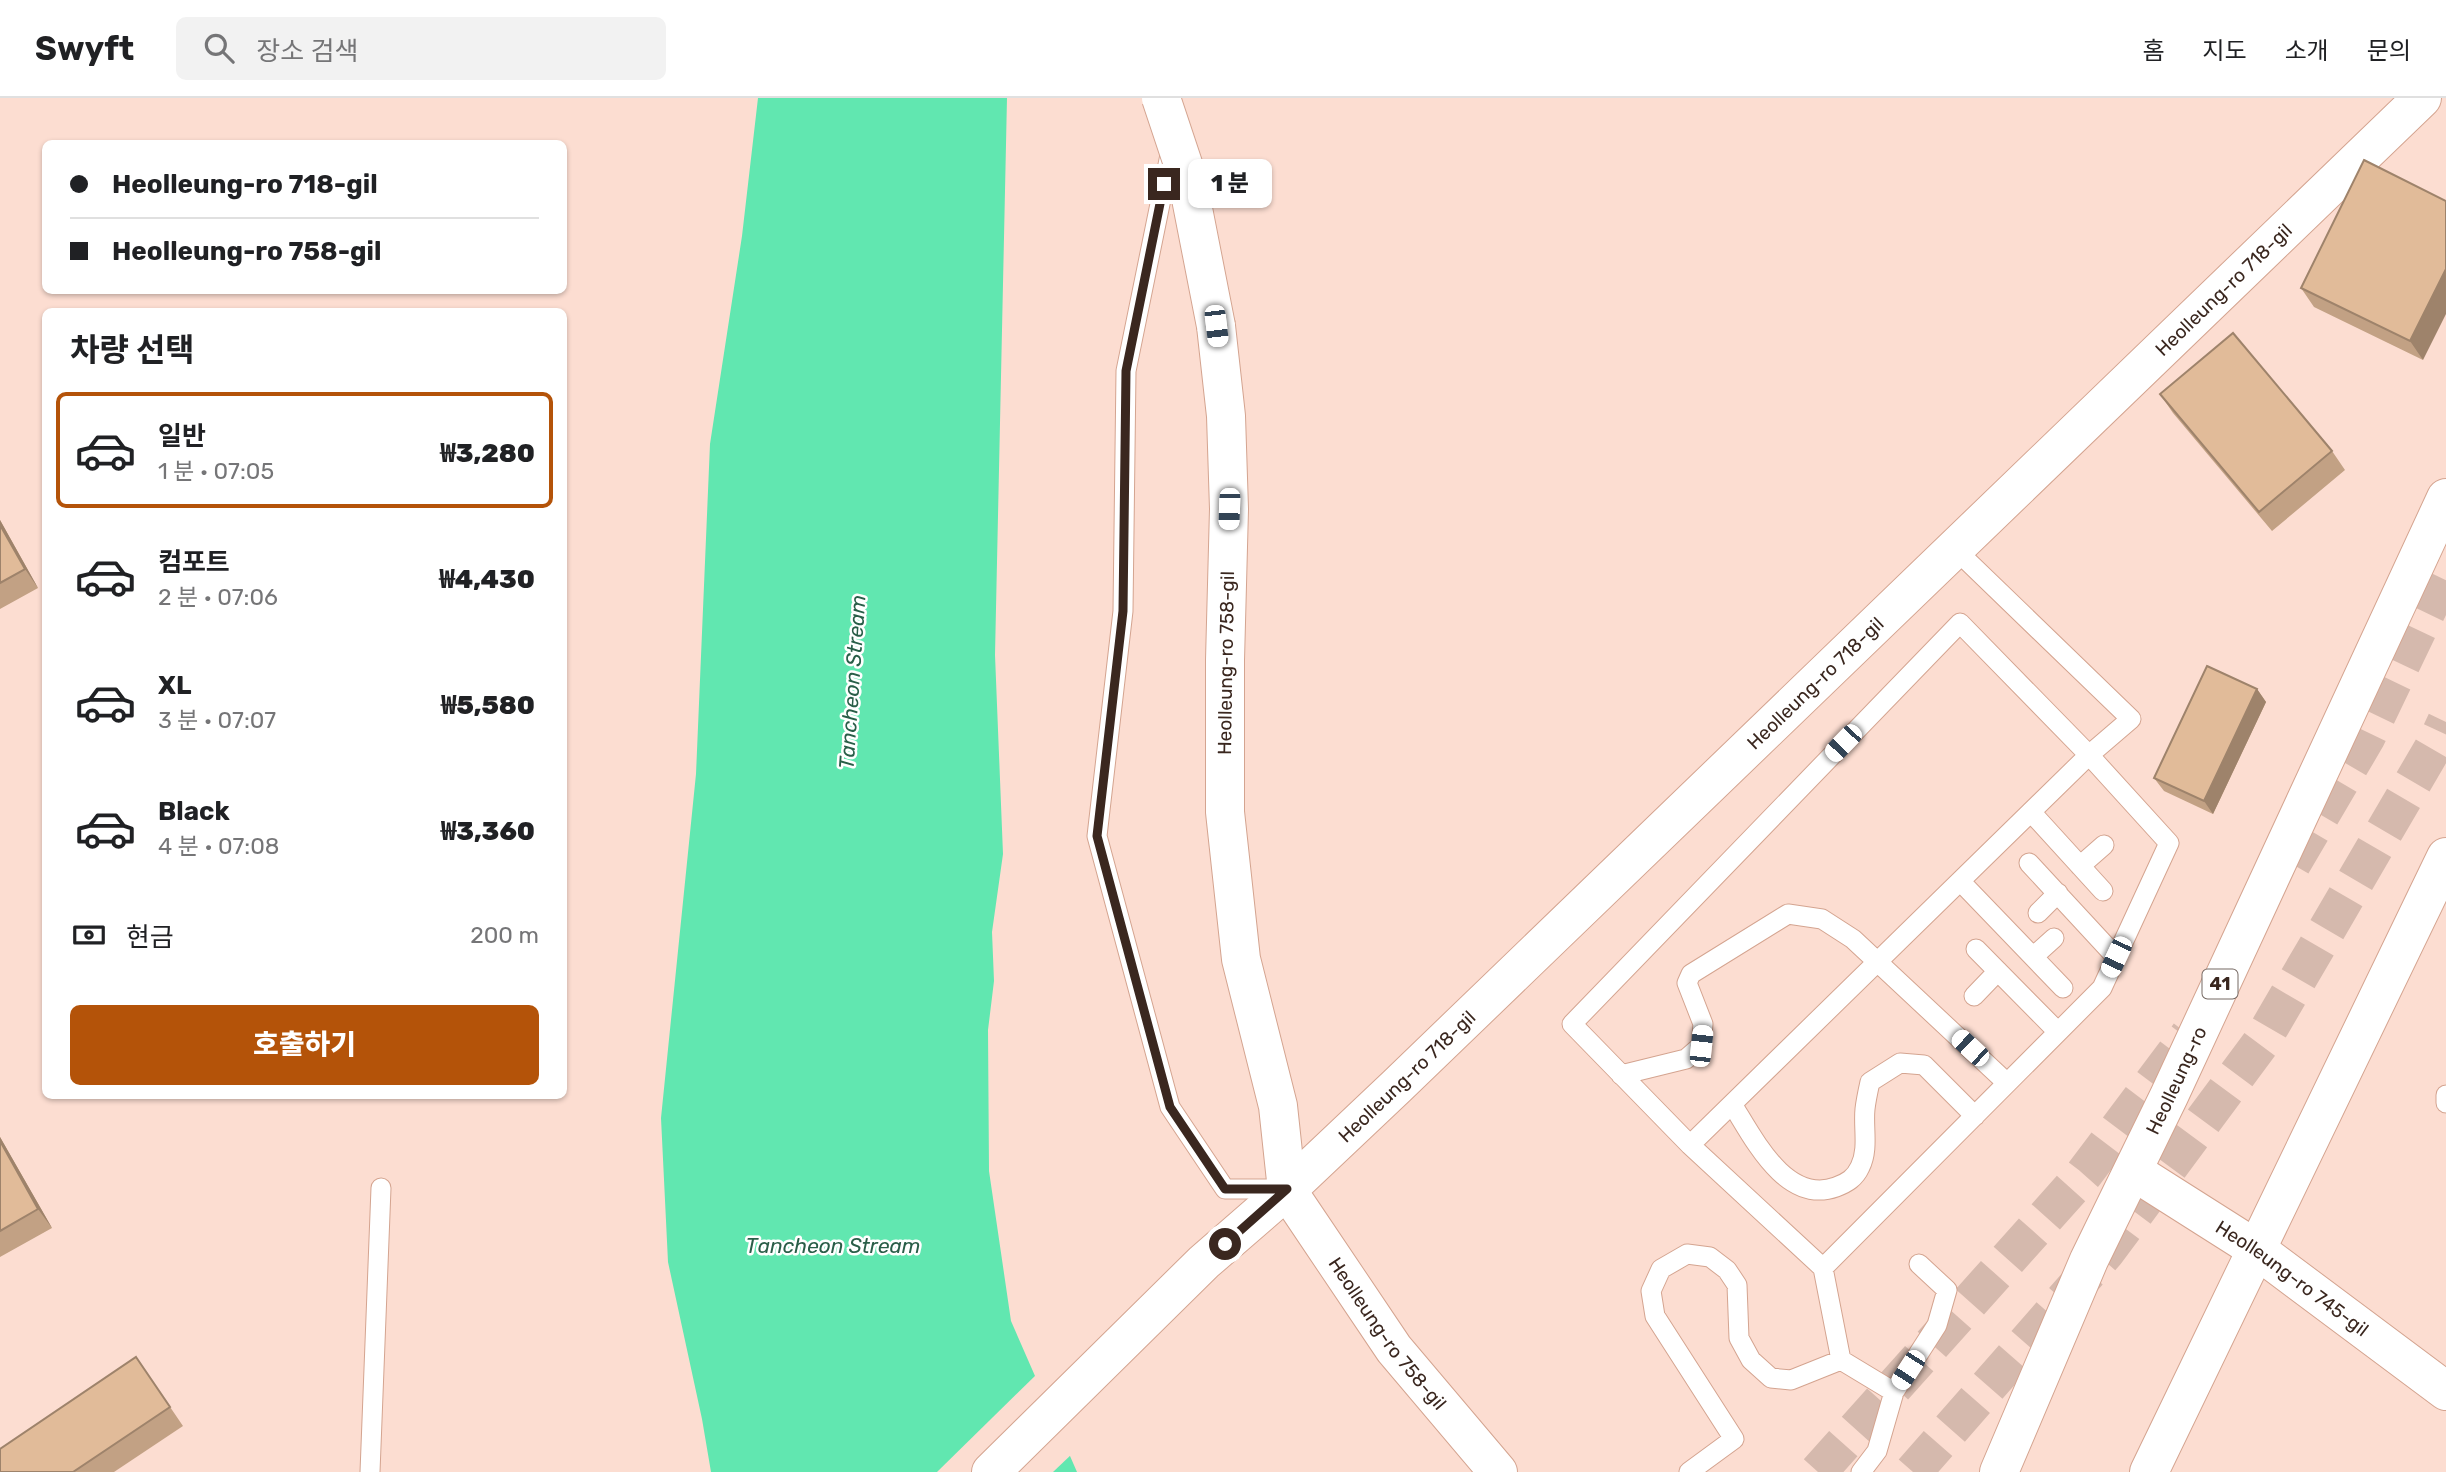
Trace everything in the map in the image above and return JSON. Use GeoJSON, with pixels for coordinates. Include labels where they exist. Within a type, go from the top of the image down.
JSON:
{"type":"FeatureCollection","features":[{"type":"Feature","properties":{"kind":"street","name":"Heolleung-ro 718-gil"},"geometry":{"type":"LineString","coordinates":[[991,1472],[1204,1262],[1287,1189],[2422,98]]}},
{"type":"Feature","properties":{"kind":"street","name":"Heolleung-ro 758-gil"},"geometry":{"type":"LineString","coordinates":[[1174,100],[1216,326],[1226,416],[1229,509],[1225,812],[1241,959],[1278,1107],[1287,1189],[1394,1349],[1498,1472]]}},
{"type":"Feature","properties":{"kind":"street","name":"Heolleung-ro"},"geometry":{"type":"LineString","coordinates":[[1999,1472],[2089,1260],[2446,498]]}},
{"type":"Feature","properties":{"kind":"street"},"geometry":{"type":"LineString","coordinates":[[2149,1472],[2446,856]]}},
{"type":"Feature","properties":{"kind":"street","name":"Heolleung-ro 745-gil"},"geometry":{"type":"LineString","coordinates":[[2133,1171],[2256,1249],[2446,1391]]}},
{"type":"Feature","properties":{"kind":"lane","name":"Heolleung-ro 758-gil"},"geometry":{"type":"LineString","coordinates":[[1174,100],[1126,371],[1123,611],[1097,836],[1170,1107],[1225,1189],[1287,1189]]}},
{"type":"Feature","properties":{"kind":"lane"},"geometry":{"type":"LineString","coordinates":[[1690,1145],[2089,755],[2131,719],[1955,549]]}},
{"type":"Feature","properties":{"kind":"lane"},"geometry":{"type":"LineString","coordinates":[[1823,1268],[2102,988],[2169,843],[2089,755],[1960,623],[1572,1024],[1690,1145],[1823,1268],[1841,1360],[1894,1392]]}},
{"type":"Feature","properties":{"kind":"lane"},"geometry":{"type":"LineString","coordinates":[[2031,812],[2103,891]]}},
{"type":"Feature","properties":{"kind":"lane"},"geometry":{"type":"LineString","coordinates":[[2080,866],[2104,845]]}},
{"type":"Feature","properties":{"kind":"lane"},"geometry":{"type":"LineString","coordinates":[[2029,863],[2116,957]]}},
{"type":"Feature","properties":{"kind":"lane"},"geometry":{"type":"LineString","coordinates":[[1960,881],[2063,988]]}},
{"type":"Feature","properties":{"kind":"lane"},"geometry":{"type":"LineString","coordinates":[[2038,913],[2058,893]]}},
{"type":"Feature","properties":{"kind":"lane"},"geometry":{"type":"LineString","coordinates":[[1621,1075],[1686,1059],[1701,1046],[1703,1024],[1687,984],[1691,974],[1788,914],[1822,919],[1853,939],[2007,1083]]}},
{"type":"Feature","properties":{"kind":"lane"},"geometry":{"type":"LineString","coordinates":[[2033,957],[2054,938]]}},
{"type":"Feature","properties":{"kind":"lane"},"geometry":{"type":"LineString","coordinates":[[1976,949],[2058,1032]]}},
{"type":"Feature","properties":{"kind":"lane"},"geometry":{"type":"LineString","coordinates":[[1974,996],[1998,971]]}},
{"type":"Feature","properties":{"kind":"lane"},"geometry":{"type":"LineString","coordinates":[[1732,1104],[1775,1167],[1800,1186],[1823,1192],[1849,1182],[1861,1166],[1866,1143],[1865,1110],[1870,1082],[1900,1063],[1924,1065],[1975,1116]]}},
{"type":"Feature","properties":{"kind":"lane"},"geometry":{"type":"LineString","coordinates":[[2446,1095],[2446,1103]]}},
{"type":"Feature","properties":{"kind":"lane"},"geometry":{"type":"LineString","coordinates":[[370,1472],[381,1188]]}},
{"type":"Feature","properties":{"kind":"lane"},"geometry":{"type":"LineString","coordinates":[[1689,1472],[1734,1439],[1655,1316],[1651,1291],[1661,1269],[1687,1254],[1710,1257],[1727,1270],[1737,1285],[1740,1338],[1751,1360],[1772,1378],[1791,1380],[1841,1360]]}},
{"type":"Feature","properties":{"kind":"lane"},"geometry":{"type":"LineString","coordinates":[[1861,1472],[1877,1451],[1894,1392],[1937,1325],[1947,1290],[1919,1264]]}},
{"type":"Feature","properties":{"kind":"water","name":"Tancheon Stream"},"geometry":{"type":"Polygon","coordinates":[[[758,98],[1007,98],[995,655],[1003,854],[992,932],[994,981],[988,1030],[989,1171],[1011,1321],[1077,1472],[711,1472],[668,1262],[661,1118],[696,774],[710,444],[742,236],[758,98]]]}},
{"type":"Feature","properties":{"kind":"pier"},"geometry":{"type":"Polygon","coordinates":[[[1038,1373],[1073,1453],[1053,1472],[937,1472],[1038,1373]]]}},
{"type":"Feature","properties":{"kind":"building"},"geometry":{"type":"Polygon","coordinates":[[[2364,160],[2446,201],[2446,269],[2410,341],[2301,288],[2364,160]]]}},
{"type":"Feature","properties":{"kind":"building"},"geometry":{"type":"Polygon","coordinates":[[[2233,333],[2332,451],[2259,512],[2160,394],[2233,333]]]}},
{"type":"Feature","properties":{"kind":"building"},"geometry":{"type":"Polygon","coordinates":[[[0,525],[25,569],[0,583],[0,525]]]}},
{"type":"Feature","properties":{"kind":"building"},"geometry":{"type":"Polygon","coordinates":[[[2207,666],[2257,689],[2204,801],[2154,778],[2207,666]]]}},
{"type":"Feature","properties":{"kind":"building"},"geometry":{"type":"Polygon","coordinates":[[[0,1141],[38,1209],[0,1231],[0,1141]]]}},
{"type":"Feature","properties":{"kind":"building"},"geometry":{"type":"Polygon","coordinates":[[[136,1357],[170,1407],[73,1472],[0,1472],[0,1449],[136,1357]]]}},
{"type":"Feature","properties":{"kind":"tunnel"},"geometry":{"type":"LineString","coordinates":[[2292,864],[2366,738],[2446,571]]}},
{"type":"Feature","properties":{"kind":"tunnel"},"geometry":{"type":"LineString","coordinates":[[1913,1472],[2106,1252],[2260,1044],[2446,722]]}},
{"type":"Feature","properties":{"kind":"tunnel"},"geometry":{"type":"LineString","coordinates":[[1818,1472],[2084,1174],[2189,1035]]}},
{"type":"Feature","properties":{"kind":"route"},"geometry":{"type":"LineString","coordinates":[[1164,184],[1126,371],[1123,611],[1097,836],[1170,1107],[1225,1189],[1287,1189],[1225,1244]]}}]}
